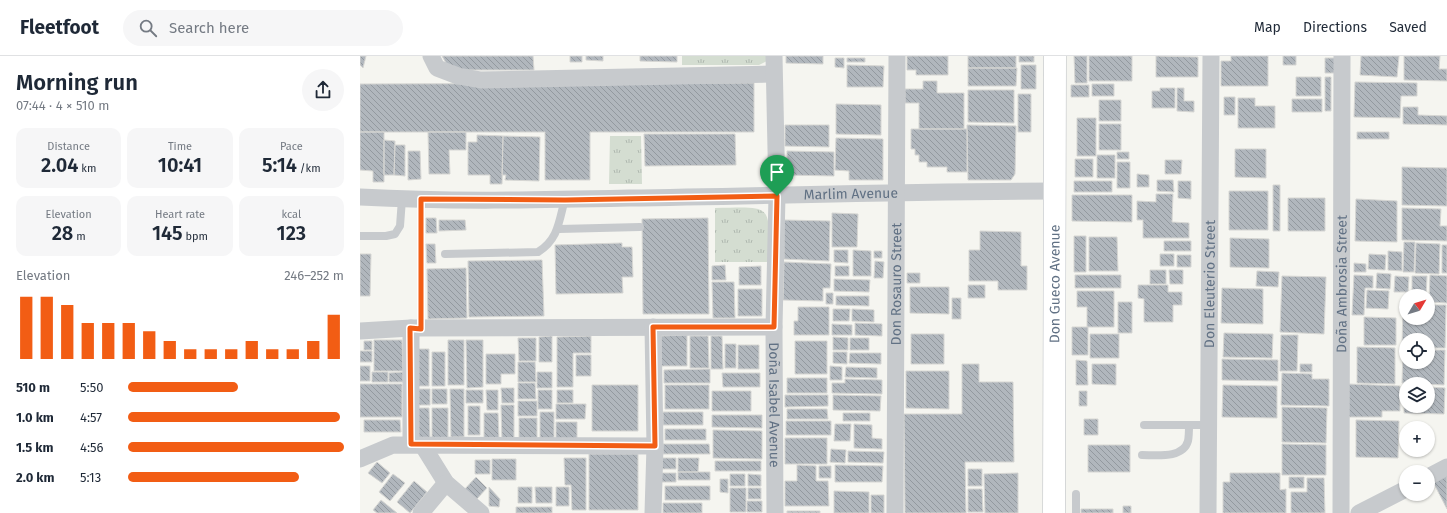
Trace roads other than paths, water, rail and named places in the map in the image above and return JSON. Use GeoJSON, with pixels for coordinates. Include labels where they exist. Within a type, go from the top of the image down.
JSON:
{"type":"FeatureCollection","features":[{"type":"Feature","properties":{"kind":"main road","name":"Don Gueco Avenue"},"geometry":{"type":"LineString","coordinates":[[1054,513],[1055,56]]}},
{"type":"Feature","properties":{"kind":"street","name":"Doña Isabel Avenue"},"geometry":{"type":"LineString","coordinates":[[774,56],[773,74],[777,196],[774,327],[775,513]]}},
{"type":"Feature","properties":{"kind":"street","name":"Don Rosauro Street"},"geometry":{"type":"LineString","coordinates":[[895,513],[898,192],[897,56]]}},
{"type":"Feature","properties":{"kind":"street","name":"Don Eleuterio Street"},"geometry":{"type":"LineString","coordinates":[[1208,513],[1211,56]]}},
{"type":"Feature","properties":{"kind":"street","name":"Doña Ambrosia Street"},"geometry":{"type":"LineString","coordinates":[[1341,513],[1342,56]]}},
{"type":"Feature","properties":{"kind":"street"},"geometry":{"type":"LineString","coordinates":[[434,62],[458,76],[481,80],[773,74]]}},
{"type":"Feature","properties":{"kind":"street","name":"Marlim Avenue"},"geometry":{"type":"LineString","coordinates":[[360,197],[402,200],[565,200],[898,192],[1054,191]]}},
{"type":"Feature","properties":{"kind":"street"},"geometry":{"type":"LineString","coordinates":[[653,327],[655,446],[653,513]]}},
{"type":"Feature","properties":{"kind":"street"},"geometry":{"type":"LineString","coordinates":[[360,331],[416,328],[774,327]]}},
{"type":"Feature","properties":{"kind":"street"},"geometry":{"type":"LineString","coordinates":[[416,328],[417,445],[446,483],[481,513]]}},
{"type":"Feature","properties":{"kind":"street"},"geometry":{"type":"LineString","coordinates":[[360,458],[393,445],[655,446]]}},
{"type":"Feature","properties":{"kind":"street"},"geometry":{"type":"LineString","coordinates":[[1435,473],[1447,467]]}},
{"type":"Feature","properties":{"kind":"street"},"geometry":{"type":"LineString","coordinates":[[421,513],[446,483]]}},
{"type":"Feature","properties":{"kind":"street"},"geometry":{"type":"LineString","coordinates":[[1359,513],[1399,492]]}},
{"type":"Feature","properties":{"kind":"lane"},"geometry":{"type":"LineString","coordinates":[[416,328],[421,199]]}},
{"type":"Feature","properties":{"kind":"lane"},"geometry":{"type":"LineString","coordinates":[[360,236],[386,236],[395,234],[400,226],[402,200]]}},
{"type":"Feature","properties":{"kind":"lane"},"geometry":{"type":"LineString","coordinates":[[445,254],[538,252],[548,244],[559,229],[559,218],[565,200]]}},
{"type":"Feature","properties":{"kind":"lane"},"geometry":{"type":"LineString","coordinates":[[559,229],[640,227]]}},
{"type":"Feature","properties":{"kind":"lane"},"geometry":{"type":"LineString","coordinates":[[1144,425],[1208,425]]}},
{"type":"Feature","properties":{"kind":"lane"},"geometry":{"type":"LineString","coordinates":[[1142,455],[1172,455],[1188,442],[1189,425]]}},
{"type":"Feature","properties":{"kind":"lane"},"geometry":{"type":"LineString","coordinates":[[1076,494],[1076,513]]}}]}
